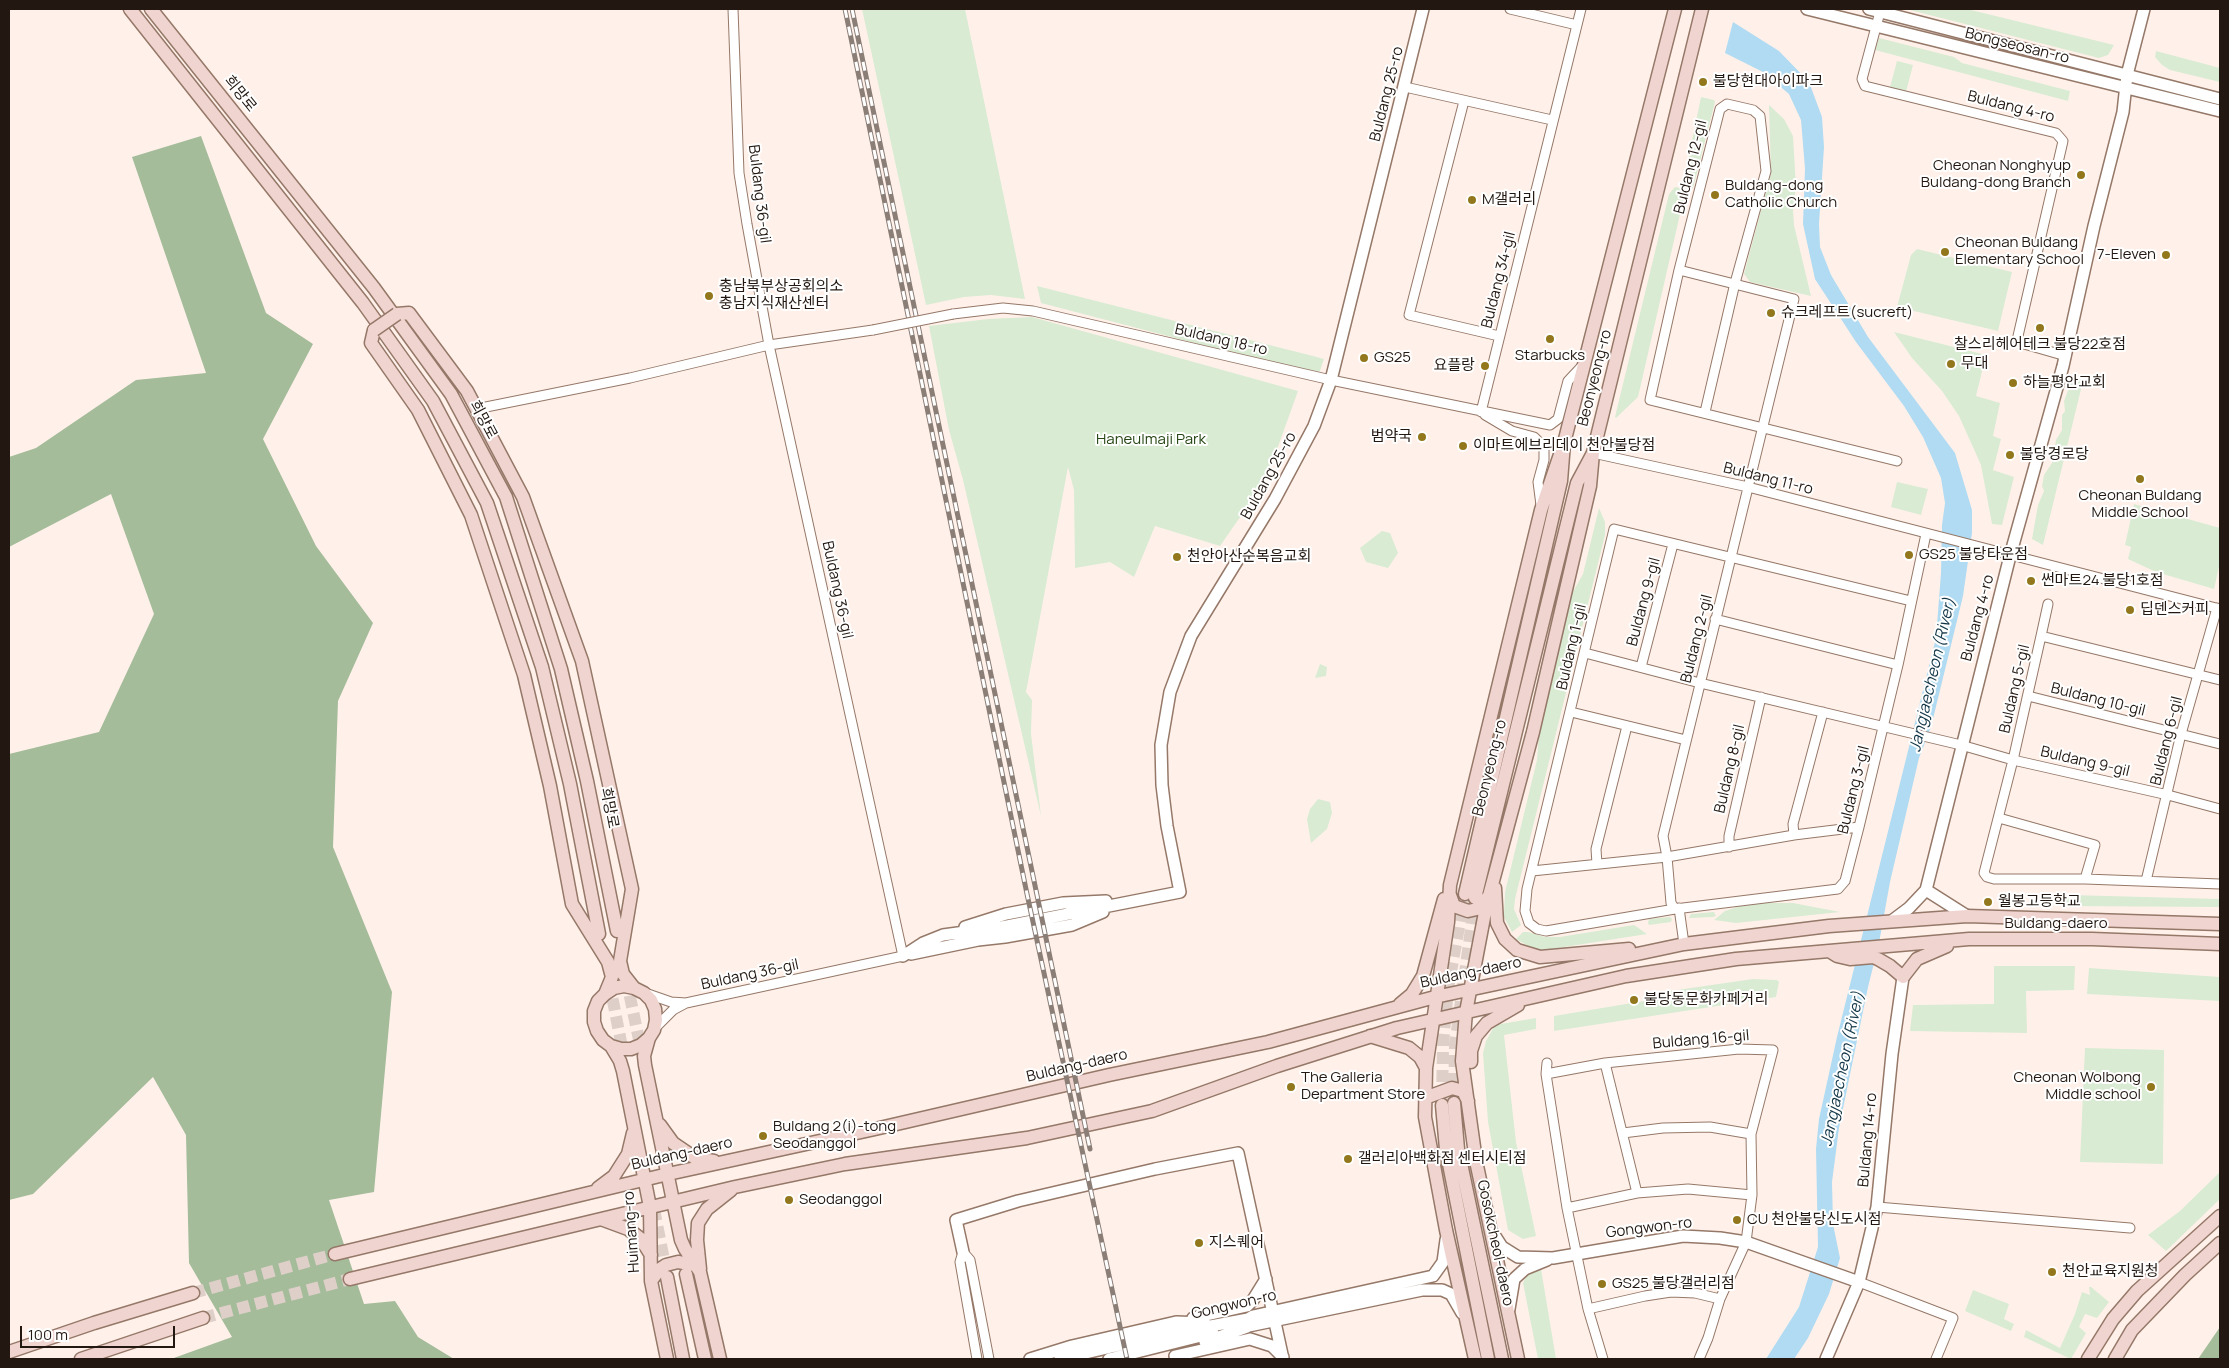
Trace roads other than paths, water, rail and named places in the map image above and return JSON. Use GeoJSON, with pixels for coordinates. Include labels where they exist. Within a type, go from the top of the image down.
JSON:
{"type":"FeatureCollection","features":[{"type":"Feature","properties":{"kind":"main road"},"geometry":{"type":"LineString","coordinates":[[130,9],[363,303],[433,401],[487,503],[542,667],[570,784],[600,934]]}},
{"type":"Feature","properties":{"kind":"main road","name":"희망로"},"geometry":{"type":"LineString","coordinates":[[151,9],[396,319],[451,394],[506,497],[561,669],[587,780],[617,931]]}},
{"type":"Feature","properties":{"kind":"main road","name":"Beonyeong-ro"},"geometry":{"type":"LineString","coordinates":[[1675,9],[1564,443],[1561,481],[1470,896],[1577,483],[1594,453],[1702,9]]}},
{"type":"Feature","properties":{"kind":"main road"},"geometry":{"type":"LineString","coordinates":[[651,1034],[641,1045],[631,1049],[621,1049],[611,1046],[602,1040],[597,1031],[594,1022],[596,1006],[605,994],[612,977],[608,962],[572,904],[550,786],[529,693],[470,515],[418,410],[371,343],[374,330],[397,314],[409,313],[466,391],[523,497],[582,661],[632,890],[620,960],[623,974],[651,1000],[655,1010],[656,1020],[651,1034],[645,1047],[645,1065],[681,1240],[698,1268]]}},
{"type":"Feature","properties":{"kind":"main road"},"geometry":{"type":"LineString","coordinates":[[1475,1359],[1446,1230],[1425,1117],[1426,1068],[1448,922],[1450,885],[1541,510],[1564,443]]}},
{"type":"Feature","properties":{"kind":"main road"},"geometry":{"type":"LineString","coordinates":[[1518,1359],[1476,1161],[1470,1105],[1462,1061],[1466,1012],[1490,895],[1539,704],[1590,486],[1594,453]]}},
{"type":"Feature","properties":{"kind":"main road"},"geometry":{"type":"LineString","coordinates":[[1494,881],[1497,923],[1505,939],[1517,950],[1540,957],[1627,949],[1651,951]]}},
{"type":"Feature","properties":{"kind":"main road"},"geometry":{"type":"LineString","coordinates":[[1450,885],[1451,900],[1454,906],[1463,910],[1477,909],[1490,895]]}},
{"type":"Feature","properties":{"kind":"main road"},"geometry":{"type":"LineString","coordinates":[[1394,1007],[1404,1002],[1423,976],[1444,896],[1450,885]]}},
{"type":"Feature","properties":{"kind":"main road","name":"Buldang-daero"},"geometry":{"type":"LineString","coordinates":[[335,1254],[644,1179],[875,1130],[1109,1075],[1277,1040],[1436,997],[1684,944],[1829,926],[1967,916],[2220,924]]}},
{"type":"Feature","properties":{"kind":"main road"},"geometry":{"type":"LineString","coordinates":[[350,1279],[734,1187],[852,1162],[1028,1138],[1152,1111],[1277,1066],[1370,1036],[1433,1019],[1626,976],[1736,959],[1826,950],[1837,956],[1850,959],[1873,957],[1883,961],[1903,977],[1917,959],[1928,952],[1962,940]]}},
{"type":"Feature","properties":{"kind":"main road","name":"Buldang-daero"},"geometry":{"type":"LineString","coordinates":[[1826,950],[1962,940],[2092,940],[2220,944]]}},
{"type":"Feature","properties":{"kind":"main road"},"geometry":{"type":"LineString","coordinates":[[605,994],[619,987],[639,990]]}},
{"type":"Feature","properties":{"kind":"main road"},"geometry":{"type":"LineString","coordinates":[[1470,1105],[1471,1051],[1476,1036],[1487,1023],[1514,1006],[1546,993]]}},
{"type":"Feature","properties":{"kind":"main road"},"geometry":{"type":"LineString","coordinates":[[1370,1036],[1409,1048],[1420,1056],[1426,1068]]}},
{"type":"Feature","properties":{"kind":"main road","name":"Huimang-ro"},"geometry":{"type":"LineString","coordinates":[[611,1046],[620,1060],[650,1207],[652,1281],[667,1359]]}},
{"type":"Feature","properties":{"kind":"main road"},"geometry":{"type":"LineString","coordinates":[[1425,1098],[1452,1088],[1463,1091],[1470,1105]]}},
{"type":"Feature","properties":{"kind":"main road","name":"Gosokcheol-daero"},"geometry":{"type":"LineString","coordinates":[[1488,1359],[1446,1149],[1448,1104],[1502,1359]]}},
{"type":"Feature","properties":{"kind":"main road"},"geometry":{"type":"LineString","coordinates":[[658,1122],[673,1143],[695,1158],[721,1162]]}},
{"type":"Feature","properties":{"kind":"main road"},"geometry":{"type":"LineString","coordinates":[[595,1191],[614,1176],[628,1154],[634,1128]]}},
{"type":"Feature","properties":{"kind":"main road"},"geometry":{"type":"LineString","coordinates":[[720,1359],[698,1268],[698,1223],[707,1209],[734,1187]]}},
{"type":"Feature","properties":{"kind":"main road"},"geometry":{"type":"LineString","coordinates":[[2088,1359],[2113,1319],[2131,1298],[2220,1216]]}},
{"type":"Feature","properties":{"kind":"main road"},"geometry":{"type":"LineString","coordinates":[[601,1219],[628,1230],[641,1240],[652,1255]]}},
{"type":"Feature","properties":{"kind":"main road"},"geometry":{"type":"LineString","coordinates":[[2115,1359],[2132,1330],[2185,1275],[2220,1243]]}},
{"type":"Feature","properties":{"kind":"main road"},"geometry":{"type":"LineString","coordinates":[[652,1281],[660,1269],[666,1265],[678,1262],[698,1268]]}},
{"type":"Feature","properties":{"kind":"main road"},"geometry":{"type":"LineString","coordinates":[[686,1274],[705,1359]]}},
{"type":"Feature","properties":{"kind":"main road"},"geometry":{"type":"LineString","coordinates":[[667,1277],[683,1359]]}},
{"type":"Feature","properties":{"kind":"main road"},"geometry":{"type":"LineString","coordinates":[[9,1352],[94,1323],[193,1293]]}},
{"type":"Feature","properties":{"kind":"main road"},"geometry":{"type":"LineString","coordinates":[[81,1359],[203,1318]]}},
{"type":"Feature","properties":{"kind":"street","name":"Buldang 36-gil"},"geometry":{"type":"LineString","coordinates":[[639,990],[671,1002],[686,1003],[903,956],[769,345],[739,173],[733,9]]}},
{"type":"Feature","properties":{"kind":"street","name":"Buldang 25-ro"},"geometry":{"type":"LineString","coordinates":[[1125,903],[1180,892],[1167,826],[1162,785],[1161,745],[1170,692],[1191,636],[1243,553],[1295,464],[1314,426],[1331,380],[1423,9]]}},
{"type":"Feature","properties":{"kind":"street"},"geometry":{"type":"LineString","coordinates":[[1510,9],[1577,25]]}},
{"type":"Feature","properties":{"kind":"street","name":"Buldang 34-gil"},"geometry":{"type":"LineString","coordinates":[[1481,412],[1581,9]]}},
{"type":"Feature","properties":{"kind":"street","name":"Bongseosan-ro"},"geometry":{"type":"LineString","coordinates":[[1807,9],[2220,111]]}},
{"type":"Feature","properties":{"kind":"street","name":"Buldang 4-ro"},"geometry":{"type":"LineString","coordinates":[[1926,890],[2010,556],[2066,356],[2094,226],[2127,88],[2127,75],[2144,9]]}},
{"type":"Feature","properties":{"kind":"street","name":"Bongseosan-ro"},"geometry":{"type":"LineString","coordinates":[[1875,10],[2220,99]]}},
{"type":"Feature","properties":{"kind":"street","name":"Buldang 4-ro"},"geometry":{"type":"LineString","coordinates":[[1875,10],[1876,26],[1862,79],[1865,86],[2056,133],[2063,141],[2018,336],[2019,341],[2024,344],[2066,356]]}},
{"type":"Feature","properties":{"kind":"street"},"geometry":{"type":"LineString","coordinates":[[1404,87],[1552,120]]}},
{"type":"Feature","properties":{"kind":"street"},"geometry":{"type":"LineString","coordinates":[[1464,101],[1409,314],[1499,336]]}},
{"type":"Feature","properties":{"kind":"street","name":"Buldang 12-gil"},"geometry":{"type":"LineString","coordinates":[[1680,270],[1720,109],[1727,104],[1753,110],[1760,116],[1766,171],[1735,283],[1705,412]]}},
{"type":"Feature","properties":{"kind":"street"},"geometry":{"type":"LineString","coordinates":[[1735,283],[1680,270],[1650,400],[1897,460]]}},
{"type":"Feature","properties":{"kind":"street","name":"Buldang 2-gil"},"geometry":{"type":"LineString","coordinates":[[1684,944],[1677,908],[1671,903],[1667,856],[1663,836],[1794,299],[1735,283]]}},
{"type":"Feature","properties":{"kind":"street","name":"Buldang 18-ro"},"geometry":{"type":"LineString","coordinates":[[476,409],[630,378],[769,345],[873,330],[953,314],[1003,308],[1033,311],[1331,380],[1481,412],[1550,424],[1558,419],[1568,381],[1585,363]]}},
{"type":"Feature","properties":{"kind":"street"},"geometry":{"type":"LineString","coordinates":[[1481,412],[1512,431],[1534,437],[1544,448],[1544,460],[1538,482],[1541,510]]}},
{"type":"Feature","properties":{"kind":"street","name":"Buldang 11-ro"},"geometry":{"type":"LineString","coordinates":[[1594,453],[1748,488],[2010,556]]}},
{"type":"Feature","properties":{"kind":"street","name":"Buldang 1-gil"},"geometry":{"type":"LineString","coordinates":[[1677,908],[1546,931],[1538,929],[1529,923],[1525,911],[1532,871],[1614,529],[1911,601]]}},
{"type":"Feature","properties":{"kind":"street","name":"Buldang 3-gil"},"geometry":{"type":"LineString","coordinates":[[1677,908],[1838,889],[1845,881],[1884,726],[1911,601],[1931,535]]}},
{"type":"Feature","properties":{"kind":"street","name":"Buldang 9-gil"},"geometry":{"type":"LineString","coordinates":[[1641,667],[1673,544]]}},
{"type":"Feature","properties":{"kind":"street"},"geometry":{"type":"LineString","coordinates":[[2010,556],[2219,608]]}},
{"type":"Feature","properties":{"kind":"street"},"geometry":{"type":"LineString","coordinates":[[2041,636],[2048,604]]}},
{"type":"Feature","properties":{"kind":"street","name":"Buldang 6-gil"},"geometry":{"type":"LineString","coordinates":[[2146,881],[2181,734],[2219,608]]}},
{"type":"Feature","properties":{"kind":"street"},"geometry":{"type":"LineString","coordinates":[[1715,619],[1898,665]]}},
{"type":"Feature","properties":{"kind":"street","name":"Buldang 5-gil"},"geometry":{"type":"LineString","coordinates":[[2220,680],[2041,636],[2013,760],[1984,873],[1987,877],[2220,884]]}},
{"type":"Feature","properties":{"kind":"street","name":"Buldang 9-gil"},"geometry":{"type":"LineString","coordinates":[[1585,653],[1700,683],[1961,745],[2013,760],[2168,795],[2220,809]]}},
{"type":"Feature","properties":{"kind":"street","name":"Buldang 10-gil"},"geometry":{"type":"LineString","coordinates":[[2028,696],[2220,744]]}},
{"type":"Feature","properties":{"kind":"street","name":"Buldang 8-gil"},"geometry":{"type":"LineString","coordinates":[[1730,847],[1729,836],[1761,697]]}},
{"type":"Feature","properties":{"kind":"street"},"geometry":{"type":"LineString","coordinates":[[1571,712],[1686,740]]}},
{"type":"Feature","properties":{"kind":"street"},"geometry":{"type":"LineString","coordinates":[[1794,835],[1793,824],[1823,712]]}},
{"type":"Feature","properties":{"kind":"street"},"geometry":{"type":"LineString","coordinates":[[1597,864],[1596,850],[1627,726]]}},
{"type":"Feature","properties":{"kind":"street"},"geometry":{"type":"LineString","coordinates":[[1999,818],[2095,845],[2085,879]]}},
{"type":"Feature","properties":{"kind":"street"},"geometry":{"type":"LineString","coordinates":[[1532,871],[1667,856],[1794,835],[1859,827]]}},
{"type":"Feature","properties":{"kind":"street"},"geometry":{"type":"LineString","coordinates":[[1893,920],[1909,908],[1926,890],[1967,916]]}},
{"type":"Feature","properties":{"kind":"street"},"geometry":{"type":"LineString","coordinates":[[903,956],[978,940],[1072,925],[1125,903]]}},
{"type":"Feature","properties":{"kind":"street"},"geometry":{"type":"LineString","coordinates":[[903,956],[923,943],[943,935],[1002,927],[1125,903]]}},
{"type":"Feature","properties":{"kind":"street","name":"Buldang 14-ro"},"geometry":{"type":"LineString","coordinates":[[1826,1359],[1859,1282],[1877,1207],[1892,1054],[1903,977]]}},
{"type":"Feature","properties":{"kind":"street","name":"Buldang 36-gil"},"geometry":{"type":"LineString","coordinates":[[651,1034],[673,1010],[686,1003]]}},
{"type":"Feature","properties":{"kind":"street","name":"Buldang 16-gil"},"geometry":{"type":"LineString","coordinates":[[1546,1074],[1605,1063],[1739,1049],[1773,1050],[1751,1134],[1752,1195],[1746,1242],[1720,1299],[1708,1338],[1699,1359]]}},
{"type":"Feature","properties":{"kind":"street"},"geometry":{"type":"LineString","coordinates":[[1547,1063],[1546,1074],[1567,1208],[1588,1309],[1603,1359]]}},
{"type":"Feature","properties":{"kind":"street"},"geometry":{"type":"LineString","coordinates":[[1605,1063],[1637,1193]]}},
{"type":"Feature","properties":{"kind":"street"},"geometry":{"type":"LineString","coordinates":[[1623,1133],[1663,1128],[1710,1127],[1751,1134]]}},
{"type":"Feature","properties":{"kind":"street"},"geometry":{"type":"LineString","coordinates":[[989,1359],[970,1260],[963,1252],[956,1220],[1027,1199],[1155,1169],[1238,1153],[1283,1358]]}},
{"type":"Feature","properties":{"kind":"street"},"geometry":{"type":"LineString","coordinates":[[1567,1208],[1637,1193],[1688,1189],[1752,1195]]}},
{"type":"Feature","properties":{"kind":"street"},"geometry":{"type":"LineString","coordinates":[[1877,1207],[2130,1228]]}},
{"type":"Feature","properties":{"kind":"street"},"geometry":{"type":"LineString","coordinates":[[1490,1229],[1502,1247],[1518,1257],[1553,1258]]}},
{"type":"Feature","properties":{"kind":"street"},"geometry":{"type":"LineString","coordinates":[[1419,1286],[1440,1270],[1446,1250],[1446,1230]]}},
{"type":"Feature","properties":{"kind":"street","name":"Gongwon-ro"},"geometry":{"type":"LineString","coordinates":[[1553,1258],[1683,1236],[1720,1238],[1746,1242],[1859,1282]]}},
{"type":"Feature","properties":{"kind":"street"},"geometry":{"type":"LineString","coordinates":[[963,1252],[960,1262],[977,1359]]}},
{"type":"Feature","properties":{"kind":"street"},"geometry":{"type":"LineString","coordinates":[[1508,1316],[1514,1279],[1525,1269],[1553,1258]]}},
{"type":"Feature","properties":{"kind":"street"},"geometry":{"type":"LineString","coordinates":[[1030,1359],[1072,1346],[1247,1306],[1266,1279]]}},
{"type":"Feature","properties":{"kind":"street"},"geometry":{"type":"LineString","coordinates":[[1859,1282],[1953,1318],[1936,1359]]}},
{"type":"Feature","properties":{"kind":"street"},"geometry":{"type":"LineString","coordinates":[[1419,1286],[1442,1290],[1451,1294],[1466,1321]]}},
{"type":"Feature","properties":{"kind":"street","name":"Gongwon-ro"},"geometry":{"type":"LineString","coordinates":[[1108,1359],[1190,1340],[1251,1321],[1419,1286]]}},
{"type":"Feature","properties":{"kind":"street"},"geometry":{"type":"LineString","coordinates":[[1588,1309],[1671,1292],[1695,1293],[1720,1299]]}},
{"type":"Feature","properties":{"kind":"street"},"geometry":{"type":"LineString","coordinates":[[1174,1356],[1251,1321],[1246,1314],[1208,1323],[1176,1322]]}},
{"type":"Feature","properties":{"kind":"street","name":"Gongwon-ro"},"geometry":{"type":"LineString","coordinates":[[1060,1359],[1163,1335],[1251,1321]]}},
{"type":"Feature","properties":{"kind":"street"},"geometry":{"type":"LineString","coordinates":[[1162,1359],[1250,1339],[1272,1346],[1283,1358]]}},
{"type":"Feature","properties":{"kind":"water","name":"Jangjaecheon (River)"},"geometry":{"type":"Polygon","coordinates":[[[1733,22],[1779,51],[1809,82],[1822,117],[1824,147],[1819,224],[1820,247],[1831,275],[1868,337],[1955,453],[1972,510],[1972,533],[1963,596],[1931,727],[1919,758],[1890,882],[1879,943],[1839,1128],[1832,1182],[1833,1224],[1840,1258],[1829,1294],[1808,1338],[1794,1359],[1766,1359],[1799,1307],[1818,1247],[1816,1149],[1819,1119],[1837,1037],[1936,638],[1941,573],[1942,525],[1945,503],[1941,478],[1923,437],[1904,406],[1856,342],[1815,279],[1803,224],[1805,169],[1801,120],[1789,94],[1763,72],[1725,53],[1733,22]]]}},
{"type":"Feature","properties":{"kind":"tunnel"},"geometry":{"type":"LineString","coordinates":[[1442,1100],[1443,1045],[1448,988],[1465,894]]}},
{"type":"Feature","properties":{"kind":"tunnel"},"geometry":{"type":"LineString","coordinates":[[1454,1103],[1455,1045],[1475,900]]}},
{"type":"Feature","properties":{"kind":"tunnel"},"geometry":{"type":"LineString","coordinates":[[626,978],[642,1054]]}},
{"type":"Feature","properties":{"kind":"tunnel"},"geometry":{"type":"LineString","coordinates":[[609,981],[624,1057]]}},
{"type":"Feature","properties":{"kind":"tunnel"},"geometry":{"type":"LineString","coordinates":[[654,1209],[667,1275]]}},
{"type":"Feature","properties":{"kind":"tunnel"},"geometry":{"type":"LineString","coordinates":[[193,1293],[335,1254]]}},
{"type":"Feature","properties":{"kind":"tunnel"},"geometry":{"type":"LineString","coordinates":[[203,1318],[350,1279]]}},
{"type":"Feature","properties":{"kind":"railway"},"geometry":{"type":"LineString","coordinates":[[845,9],[1027,894],[1127,1359]]}},
{"type":"Feature","properties":{"kind":"railway"},"geometry":{"type":"LineString","coordinates":[[852,9],[1090,1149]]}},
{"type":"Feature","properties":{"kind":"place","name":"불당현대아이파크"},"geometry":{"type":"Point","coordinates":[1703,82]}},
{"type":"Feature","properties":{"kind":"place","name":"Cheonan Nonghyup Buldang-dong Branch"},"geometry":{"type":"Point","coordinates":[2081,175]}},
{"type":"Feature","properties":{"kind":"place","name":"Buldang-dong Catholic Church"},"geometry":{"type":"Point","coordinates":[1715,195]}},
{"type":"Feature","properties":{"kind":"place","name":"M갤러리"},"geometry":{"type":"Point","coordinates":[1472,200]}},
{"type":"Feature","properties":{"kind":"place","name":"Cheonan Buldang Elementary School"},"geometry":{"type":"Point","coordinates":[1945,252]}},
{"type":"Feature","properties":{"kind":"place","name":"7-Eleven"},"geometry":{"type":"Point","coordinates":[2166,255]}},
{"type":"Feature","properties":{"kind":"place","name":"충남북부상공회의소 충남지식재산센터"},"geometry":{"type":"Point","coordinates":[709,296]}},
{"type":"Feature","properties":{"kind":"place","name":"슈크레프트(sucreft)"},"geometry":{"type":"Point","coordinates":[1771,313]}},
{"type":"Feature","properties":{"kind":"place","name":"찰스리헤어테크 불당22호점"},"geometry":{"type":"Point","coordinates":[2040,328]}},
{"type":"Feature","properties":{"kind":"place","name":"Starbucks"},"geometry":{"type":"Point","coordinates":[1550,339]}},
{"type":"Feature","properties":{"kind":"place","name":"GS25"},"geometry":{"type":"Point","coordinates":[1364,358]}},
{"type":"Feature","properties":{"kind":"place","name":"무대"},"geometry":{"type":"Point","coordinates":[1951,364]}},
{"type":"Feature","properties":{"kind":"place","name":"요플랑"},"geometry":{"type":"Point","coordinates":[1485,366]}},
{"type":"Feature","properties":{"kind":"place","name":"하늘평안교회"},"geometry":{"type":"Point","coordinates":[2013,383]}},
{"type":"Feature","properties":{"kind":"place","name":"범약국"},"geometry":{"type":"Point","coordinates":[1422,437]}},
{"type":"Feature","properties":{"kind":"place","name":"이마트에브리데이 천안불당점"},"geometry":{"type":"Point","coordinates":[1463,446]}},
{"type":"Feature","properties":{"kind":"place","name":"불당경로당"},"geometry":{"type":"Point","coordinates":[2010,455]}},
{"type":"Feature","properties":{"kind":"place","name":"Cheonan Buldang Middle School"},"geometry":{"type":"Point","coordinates":[2140,479]}},
{"type":"Feature","properties":{"kind":"place","name":"GS25 불당타운점"},"geometry":{"type":"Point","coordinates":[1909,555]}},
{"type":"Feature","properties":{"kind":"place","name":"천안아산순복음교회"},"geometry":{"type":"Point","coordinates":[1177,557]}},
{"type":"Feature","properties":{"kind":"place","name":"썬마트24 불당1호점"},"geometry":{"type":"Point","coordinates":[2031,581]}},
{"type":"Feature","properties":{"kind":"place","name":"딥덴스커피"},"geometry":{"type":"Point","coordinates":[2130,610]}},
{"type":"Feature","properties":{"kind":"place","name":"월봉고등학교"},"geometry":{"type":"Point","coordinates":[1988,902]}},
{"type":"Feature","properties":{"kind":"place","name":"불당동문화카페거리"},"geometry":{"type":"Point","coordinates":[1634,1000]}},
{"type":"Feature","properties":{"kind":"place","name":"The Galleria Department Store"},"geometry":{"type":"Point","coordinates":[1291,1087]}},
{"type":"Feature","properties":{"kind":"place","name":"Cheonan Wolbong Middle school"},"geometry":{"type":"Point","coordinates":[2151,1087]}},
{"type":"Feature","properties":{"kind":"place","name":"Buldang 2(i)-tong Seodanggol"},"geometry":{"type":"Point","coordinates":[763,1136]}},
{"type":"Feature","properties":{"kind":"place","name":"갤러리아백화점 센터시티점"},"geometry":{"type":"Point","coordinates":[1348,1159]}},
{"type":"Feature","properties":{"kind":"place","name":"Seodanggol"},"geometry":{"type":"Point","coordinates":[789,1200]}},
{"type":"Feature","properties":{"kind":"place","name":"CU 천안불당신도시점"},"geometry":{"type":"Point","coordinates":[1737,1220]}},
{"type":"Feature","properties":{"kind":"place","name":"지스퀘어"},"geometry":{"type":"Point","coordinates":[1199,1243]}},
{"type":"Feature","properties":{"kind":"place","name":"천안교육지원청"},"geometry":{"type":"Point","coordinates":[2052,1272]}},
{"type":"Feature","properties":{"kind":"place","name":"GS25 불당갤러리점"},"geometry":{"type":"Point","coordinates":[1602,1284]}},
{"type":"Feature","properties":{"kind":"park label","name":"Haneulmaji Park"},"geometry":{"type":"Point","coordinates":[1151,440]}}]}
